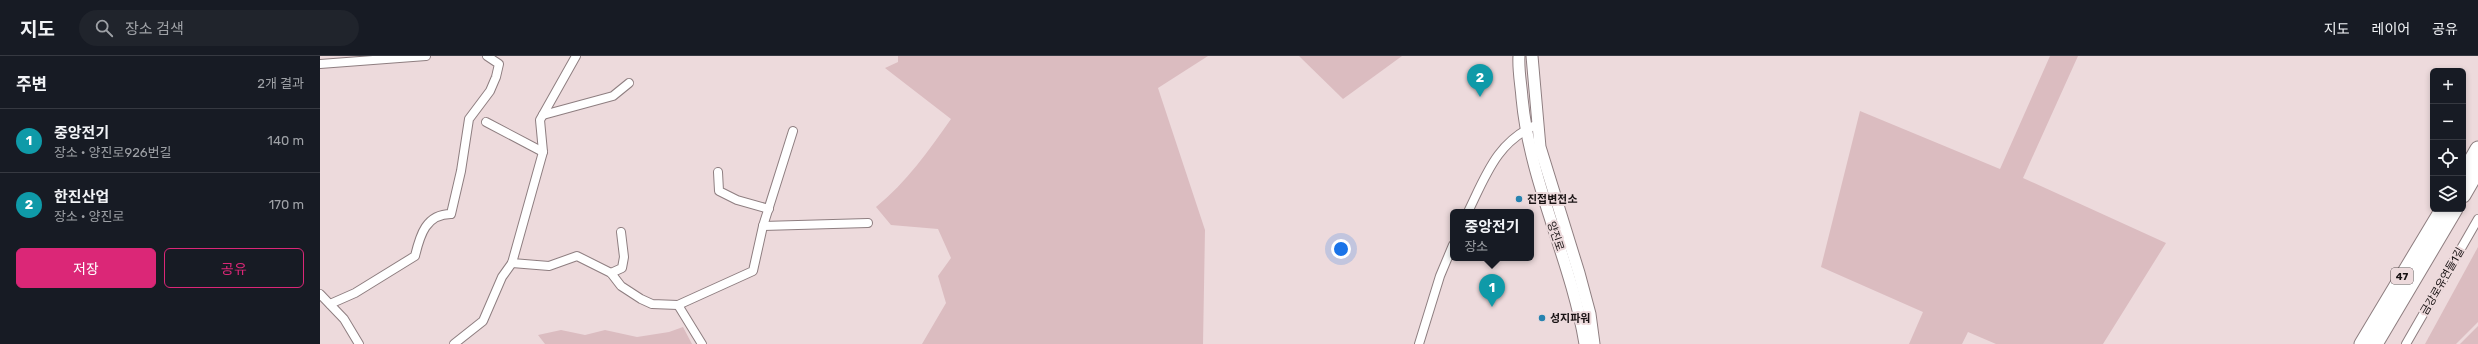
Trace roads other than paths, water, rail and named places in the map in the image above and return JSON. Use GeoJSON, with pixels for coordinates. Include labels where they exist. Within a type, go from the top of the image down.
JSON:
{"type":"FeatureCollection","features":[{"type":"Feature","properties":{"kind":"highway"},"geometry":{"type":"LineString","coordinates":[[2466,170],[2478,149]]}},
{"type":"Feature","properties":{"kind":"highway"},"geometry":{"type":"LineString","coordinates":[[2466,189],[2478,169]]}},
{"type":"Feature","properties":{"kind":"highway","name":"47"},"geometry":{"type":"LineString","coordinates":[[2362,344],[2440,212]]}},
{"type":"Feature","properties":{"kind":"highway","name":"47"},"geometry":{"type":"LineString","coordinates":[[2375,344],[2452,212]]}},
{"type":"Feature","properties":{"kind":"main road","name":"양진로"},"geometry":{"type":"LineString","coordinates":[[1519,56],[1525,130],[1532,162],[1571,278],[1579,308],[1585,344]]}},
{"type":"Feature","properties":{"kind":"main road","name":"양진로"},"geometry":{"type":"LineString","coordinates":[[1532,56],[1538,124],[1546,169],[1567,229],[1590,314],[1594,344]]}},
{"type":"Feature","properties":{"kind":"street"},"geometry":{"type":"LineString","coordinates":[[320,64],[426,56]]}},
{"type":"Feature","properties":{"kind":"street"},"geometry":{"type":"LineString","coordinates":[[330,304],[355,293],[415,256],[421,231],[433,218],[442,214],[451,214],[461,171],[469,119],[490,91],[496,77],[499,64],[487,56]]}},
{"type":"Feature","properties":{"kind":"street"},"geometry":{"type":"LineString","coordinates":[[456,344],[483,322],[502,277],[512,263],[543,152],[540,120],[576,56]]}},
{"type":"Feature","properties":{"kind":"street"},"geometry":{"type":"LineString","coordinates":[[543,114],[613,96],[629,83]]}},
{"type":"Feature","properties":{"kind":"street"},"geometry":{"type":"LineString","coordinates":[[486,122],[543,152]]}},
{"type":"Feature","properties":{"kind":"street"},"geometry":{"type":"LineString","coordinates":[[1470,209],[1500,150],[1525,130],[1538,124]]}},
{"type":"Feature","properties":{"kind":"street"},"geometry":{"type":"LineString","coordinates":[[512,263],[548,266],[577,256],[611,273],[621,286],[641,299],[652,304],[678,305],[753,271],[762,226],[769,209],[793,131]]}},
{"type":"Feature","properties":{"kind":"street"},"geometry":{"type":"LineString","coordinates":[[718,172],[719,191],[737,200],[769,209]]}},
{"type":"Feature","properties":{"kind":"street","name":"금강로유연들1길"},"geometry":{"type":"LineString","coordinates":[[2406,344],[2478,219]]}},
{"type":"Feature","properties":{"kind":"street"},"geometry":{"type":"LineString","coordinates":[[762,226],[868,223]]}},
{"type":"Feature","properties":{"kind":"street"},"geometry":{"type":"LineString","coordinates":[[611,273],[622,268],[624,257],[621,232]]}},
{"type":"Feature","properties":{"kind":"street"},"geometry":{"type":"LineString","coordinates":[[1419,344],[1440,276],[1450,251]]}},
{"type":"Feature","properties":{"kind":"street"},"geometry":{"type":"LineString","coordinates":[[320,294],[344,319],[359,344]]}},
{"type":"Feature","properties":{"kind":"street"},"geometry":{"type":"LineString","coordinates":[[678,305],[702,344]]}},
{"type":"Feature","properties":{"kind":"place","name":"한진산업"},"geometry":{"type":"Point","coordinates":[1480,97]}},
{"type":"Feature","properties":{"kind":"place","name":"진접변전소"},"geometry":{"type":"Point","coordinates":[1519,199]}},
{"type":"Feature","properties":{"kind":"place","name":"중앙전기"},"geometry":{"type":"Point","coordinates":[1492,307]}},
{"type":"Feature","properties":{"kind":"place","name":"성지파워"},"geometry":{"type":"Point","coordinates":[1542,318]}}]}
